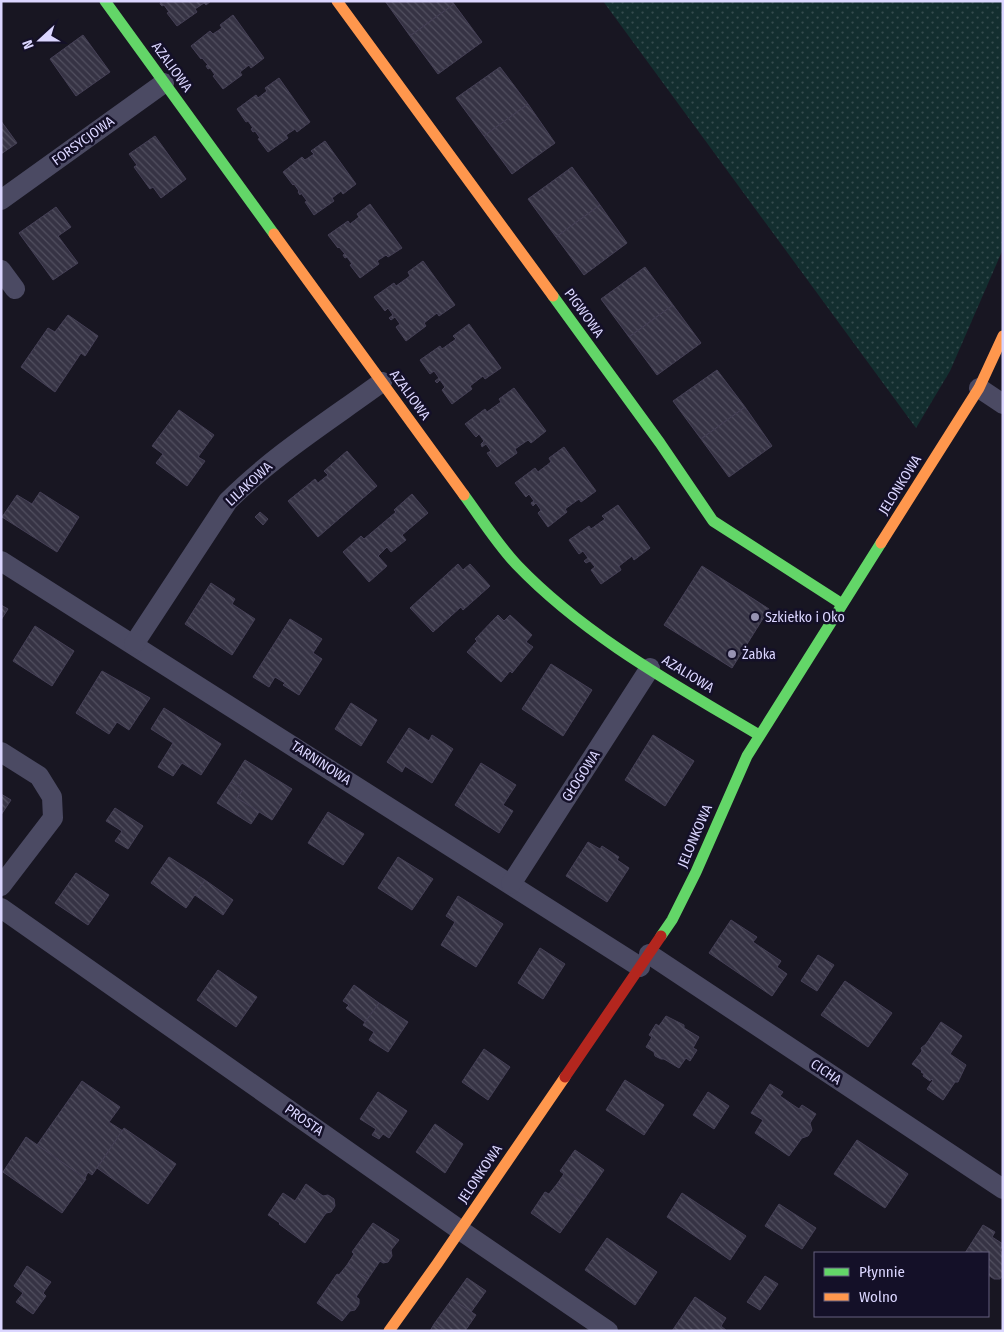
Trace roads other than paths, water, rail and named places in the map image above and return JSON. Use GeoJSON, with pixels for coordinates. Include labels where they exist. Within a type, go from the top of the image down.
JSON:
{"type":"FeatureCollection","features":[{"type":"Feature","properties":{"kind":"street","name":"AZALIOWA"},"geometry":{"type":"LineString","coordinates":[[105,1],[479,516],[516,564],[572,614],[650,668],[759,735]]}},
{"type":"Feature","properties":{"kind":"street","name":"PIGWOWA"},"geometry":{"type":"LineString","coordinates":[[337,1],[660,443],[713,521],[842,604]]}},
{"type":"Feature","properties":{"kind":"street","name":"FORSYCJOWA"},"geometry":{"type":"LineString","coordinates":[[1,200],[164,83]]}},
{"type":"Feature","properties":{"kind":"street"},"geometry":{"type":"LineString","coordinates":[[1,270],[14,289]]}},
{"type":"Feature","properties":{"kind":"street","name":"JELONKOWA"},"geometry":{"type":"LineString","coordinates":[[389,1331],[672,920],[681,904],[746,756],[979,388],[1003,336]]}},
{"type":"Feature","properties":{"kind":"street","name":"LILAKOWA"},"geometry":{"type":"LineString","coordinates":[[134,644],[228,501],[247,482],[280,456],[382,382]]}},
{"type":"Feature","properties":{"kind":"street"},"geometry":{"type":"LineString","coordinates":[[979,388],[1003,404]]}},
{"type":"Feature","properties":{"kind":"street","name":"TARNINOWA"},"geometry":{"type":"LineString","coordinates":[[1,560],[511,884],[644,961]]}},
{"type":"Feature","properties":{"kind":"street","name":"GŁOGOWA"},"geometry":{"type":"LineString","coordinates":[[511,884],[650,668]]}},
{"type":"Feature","properties":{"kind":"street"},"geometry":{"type":"LineString","coordinates":[[1,752],[39,776],[52,797],[53,818],[1,886]]}},
{"type":"Feature","properties":{"kind":"street","name":"PROSTA"},"geometry":{"type":"LineString","coordinates":[[1,908],[460,1230],[608,1331]]}},
{"type":"Feature","properties":{"kind":"street","name":"CICHA"},"geometry":{"type":"LineString","coordinates":[[644,961],[1003,1189]]}},
{"type":"Feature","properties":{"kind":"place","name":"Szkiełko i Oko"},"geometry":{"type":"Point","coordinates":[755,617]}},
{"type":"Feature","properties":{"kind":"place","name":"Żabka"},"geometry":{"type":"Point","coordinates":[732,654]}}]}
